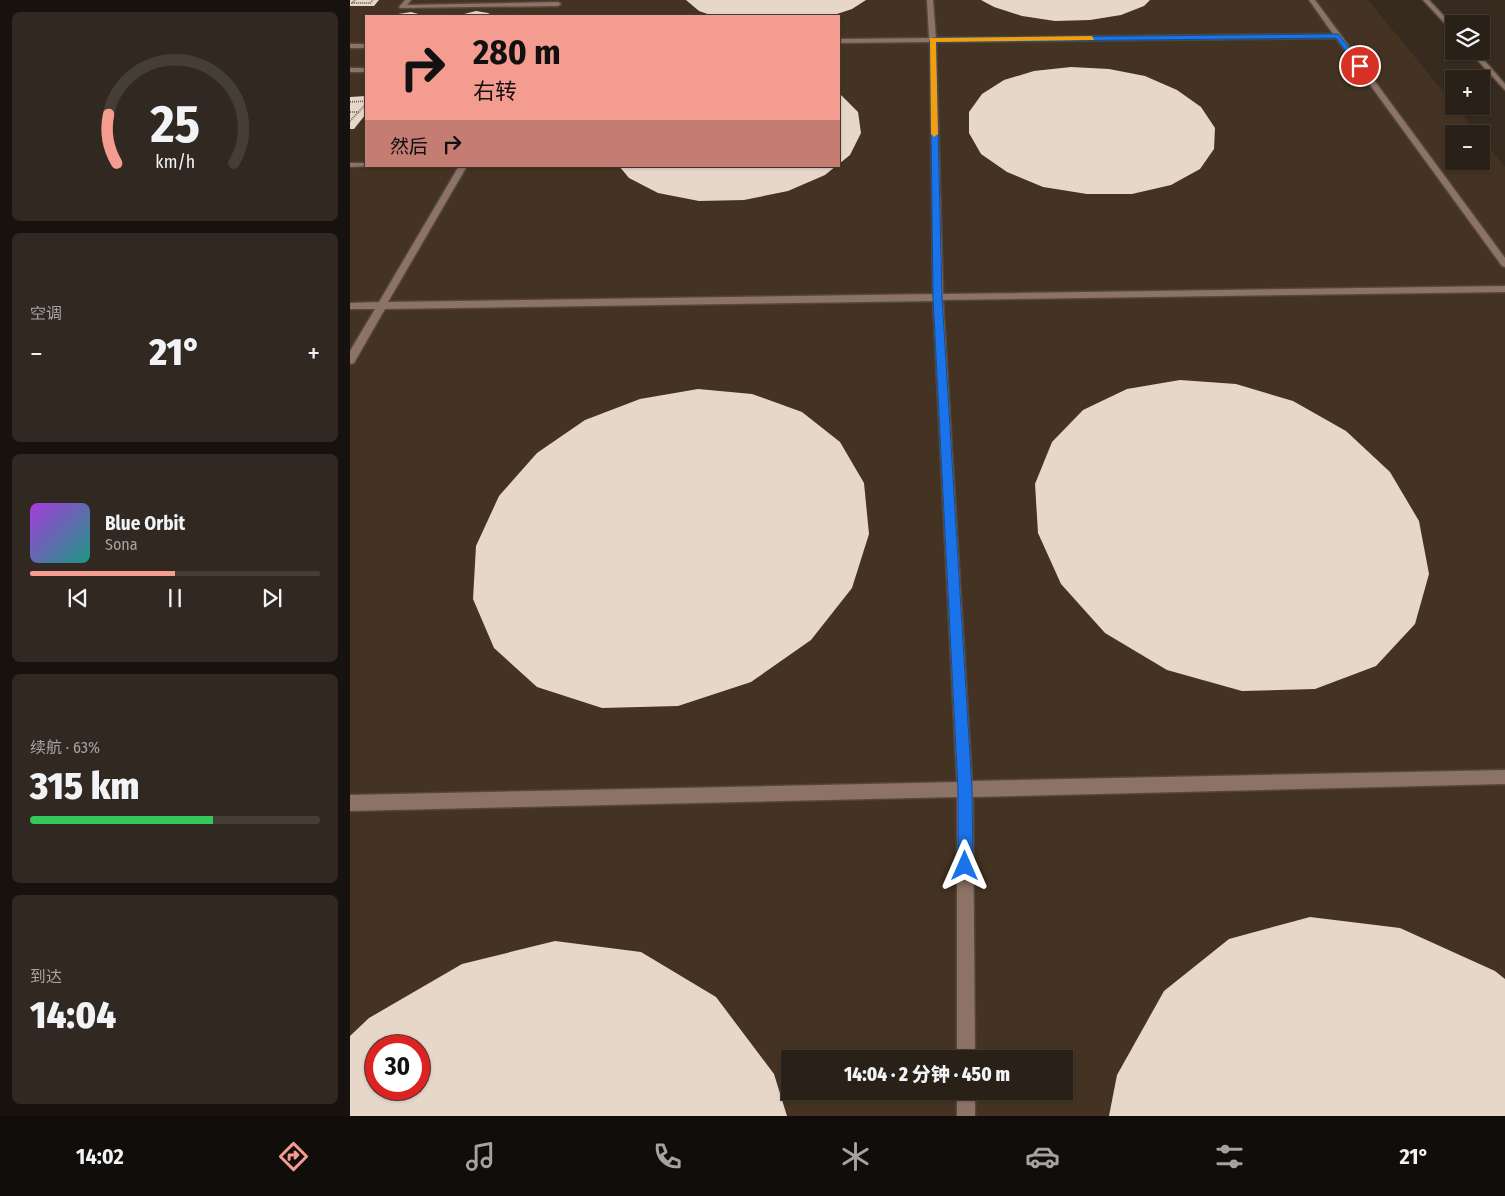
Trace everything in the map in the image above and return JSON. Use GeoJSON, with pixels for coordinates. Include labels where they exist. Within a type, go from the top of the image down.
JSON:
{"type":"FeatureCollection","features":[{"type":"Feature","properties":{"kind":"street"},"geometry":{"type":"LineString","coordinates":[[408,0],[402,7],[479,3],[558,5]]}},
{"type":"Feature","properties":{"kind":"street"},"geometry":{"type":"LineString","coordinates":[[930,0],[933,40],[938,297],[965,789],[966,1050]]}},
{"type":"Feature","properties":{"kind":"street"},"geometry":{"type":"LineString","coordinates":[[1312,0],[1505,264]]}},
{"type":"Feature","properties":{"kind":"street"},"geometry":{"type":"LineString","coordinates":[[1426,0],[1445,20]]}},
{"type":"Feature","properties":{"kind":"street"},"geometry":{"type":"LineString","coordinates":[[840,40],[1338,36]]}},
{"type":"Feature","properties":{"kind":"street"},"geometry":{"type":"LineString","coordinates":[[350,46],[365,46]]}},
{"type":"Feature","properties":{"kind":"street"},"geometry":{"type":"LineString","coordinates":[[1480,60],[1505,88]]}},
{"type":"Feature","properties":{"kind":"street"},"geometry":{"type":"LineString","coordinates":[[350,70],[365,70]]}},
{"type":"Feature","properties":{"kind":"street"},"geometry":{"type":"LineString","coordinates":[[350,165],[365,165]]}},
{"type":"Feature","properties":{"kind":"street"},"geometry":{"type":"LineString","coordinates":[[350,360],[463,167]]}},
{"type":"Feature","properties":{"kind":"street"},"geometry":{"type":"LineString","coordinates":[[350,306],[1505,289]]}},
{"type":"Feature","properties":{"kind":"street"},"geometry":{"type":"LineString","coordinates":[[350,802],[1505,777]]}},
{"type":"Feature","properties":{"kind":"street"},"geometry":{"type":"LineString","coordinates":[[966,1100],[966,1116]]}},
{"type":"Feature","properties":{"kind":"path"},"geometry":{"type":"LineString","coordinates":[[355,0],[352,3],[370,3],[373,0]]}},
{"type":"Feature","properties":{"kind":"path"},"geometry":{"type":"LineString","coordinates":[[361,3],[364,0]]}},
{"type":"Feature","properties":{"kind":"path"},"geometry":{"type":"LineString","coordinates":[[350,102],[365,102]]}},
{"type":"Feature","properties":{"kind":"path"},"geometry":{"type":"LineString","coordinates":[[350,121],[365,103]]}},
{"type":"Feature","properties":{"kind":"path"},"geometry":{"type":"LineString","coordinates":[[350,112],[359,112]]}},
{"type":"Feature","properties":{"kind":"shaded area"},"geometry":{"type":"Polygon","coordinates":[[[350,0],[1368,0],[1445,94],[1445,115],[1462,115],[1471,125],[1445,125],[1445,170],[1490,170],[1490,149],[1505,167],[1505,1116],[350,1116],[350,0]]]}},
{"type":"Feature","properties":{"kind":"building"},"geometry":{"type":"Polygon","coordinates":[[[350,0],[379,0],[374,6],[350,6],[350,0]]]}},
{"type":"Feature","properties":{"kind":"building"},"geometry":{"type":"Polygon","coordinates":[[[686,0],[866,0],[852,9],[834,15],[710,15],[699,11],[686,0]]]}},
{"type":"Feature","properties":{"kind":"building"},"geometry":{"type":"Polygon","coordinates":[[[981,0],[1150,0],[1144,6],[1121,15],[1090,20],[1055,21],[1022,16],[994,7],[981,0]]]}},
{"type":"Feature","properties":{"kind":"building"},"geometry":{"type":"Polygon","coordinates":[[[476,11],[491,15],[460,15],[476,11]]]}},
{"type":"Feature","properties":{"kind":"building"},"geometry":{"type":"Polygon","coordinates":[[[411,12],[422,15],[396,15],[411,12]]]}},
{"type":"Feature","properties":{"kind":"building"},"geometry":{"type":"Polygon","coordinates":[[[1071,67],[1109,69],[1145,76],[1177,90],[1201,107],[1215,128],[1214,149],[1200,169],[1171,185],[1132,194],[1087,194],[1043,187],[1007,172],[981,154],[969,133],[969,112],[982,94],[1004,80],[1034,71],[1071,67]]]}},
{"type":"Feature","properties":{"kind":"building"},"geometry":{"type":"Polygon","coordinates":[[[840,94],[858,112],[861,133],[850,155],[840,163],[840,94]]]}},
{"type":"Feature","properties":{"kind":"building"},"geometry":{"type":"Polygon","coordinates":[[[365,96],[365,115],[354,129],[350,129],[350,97],[365,96]]]}},
{"type":"Feature","properties":{"kind":"building"},"geometry":{"type":"Polygon","coordinates":[[[620,167],[835,167],[825,175],[788,191],[744,200],[699,201],[658,193],[629,178],[620,167]]]}},
{"type":"Feature","properties":{"kind":"building"},"geometry":{"type":"Polygon","coordinates":[[[1180,380],[1236,384],[1293,401],[1346,431],[1390,472],[1419,521],[1429,574],[1415,624],[1376,666],[1315,689],[1242,691],[1167,670],[1105,633],[1061,584],[1038,533],[1035,484],[1052,442],[1083,410],[1127,389],[1180,380]]]}},
{"type":"Feature","properties":{"kind":"building"},"geometry":{"type":"Polygon","coordinates":[[[698,389],[752,394],[802,412],[840,442],[864,483],[869,534],[852,588],[811,640],[751,682],[678,706],[602,708],[537,687],[494,648],[473,599],[476,546],[499,496],[537,453],[585,420],[640,399],[698,389]]]}},
{"type":"Feature","properties":{"kind":"building"},"geometry":{"type":"Polygon","coordinates":[[[1310,917],[1400,928],[1495,971],[1505,979],[1505,1116],[1109,1116],[1117,1075],[1164,991],[1229,939],[1310,917]]]}},
{"type":"Feature","properties":{"kind":"building"},"geometry":{"type":"Polygon","coordinates":[[[555,941],[641,952],[716,997],[774,1074],[787,1116],[350,1116],[350,1036],[369,1018],[462,964],[555,941]]]}},
{"type":"Feature","properties":{"kind":"slow traffic"},"geometry":{"type":"LineString","coordinates":[[934,134],[933,40],[1092,38]]}},
{"type":"Feature","properties":{"kind":"route"},"geometry":{"type":"LineString","coordinates":[[965,866],[965,789],[938,297],[933,40],[1338,36],[1360,66]]}}]}
